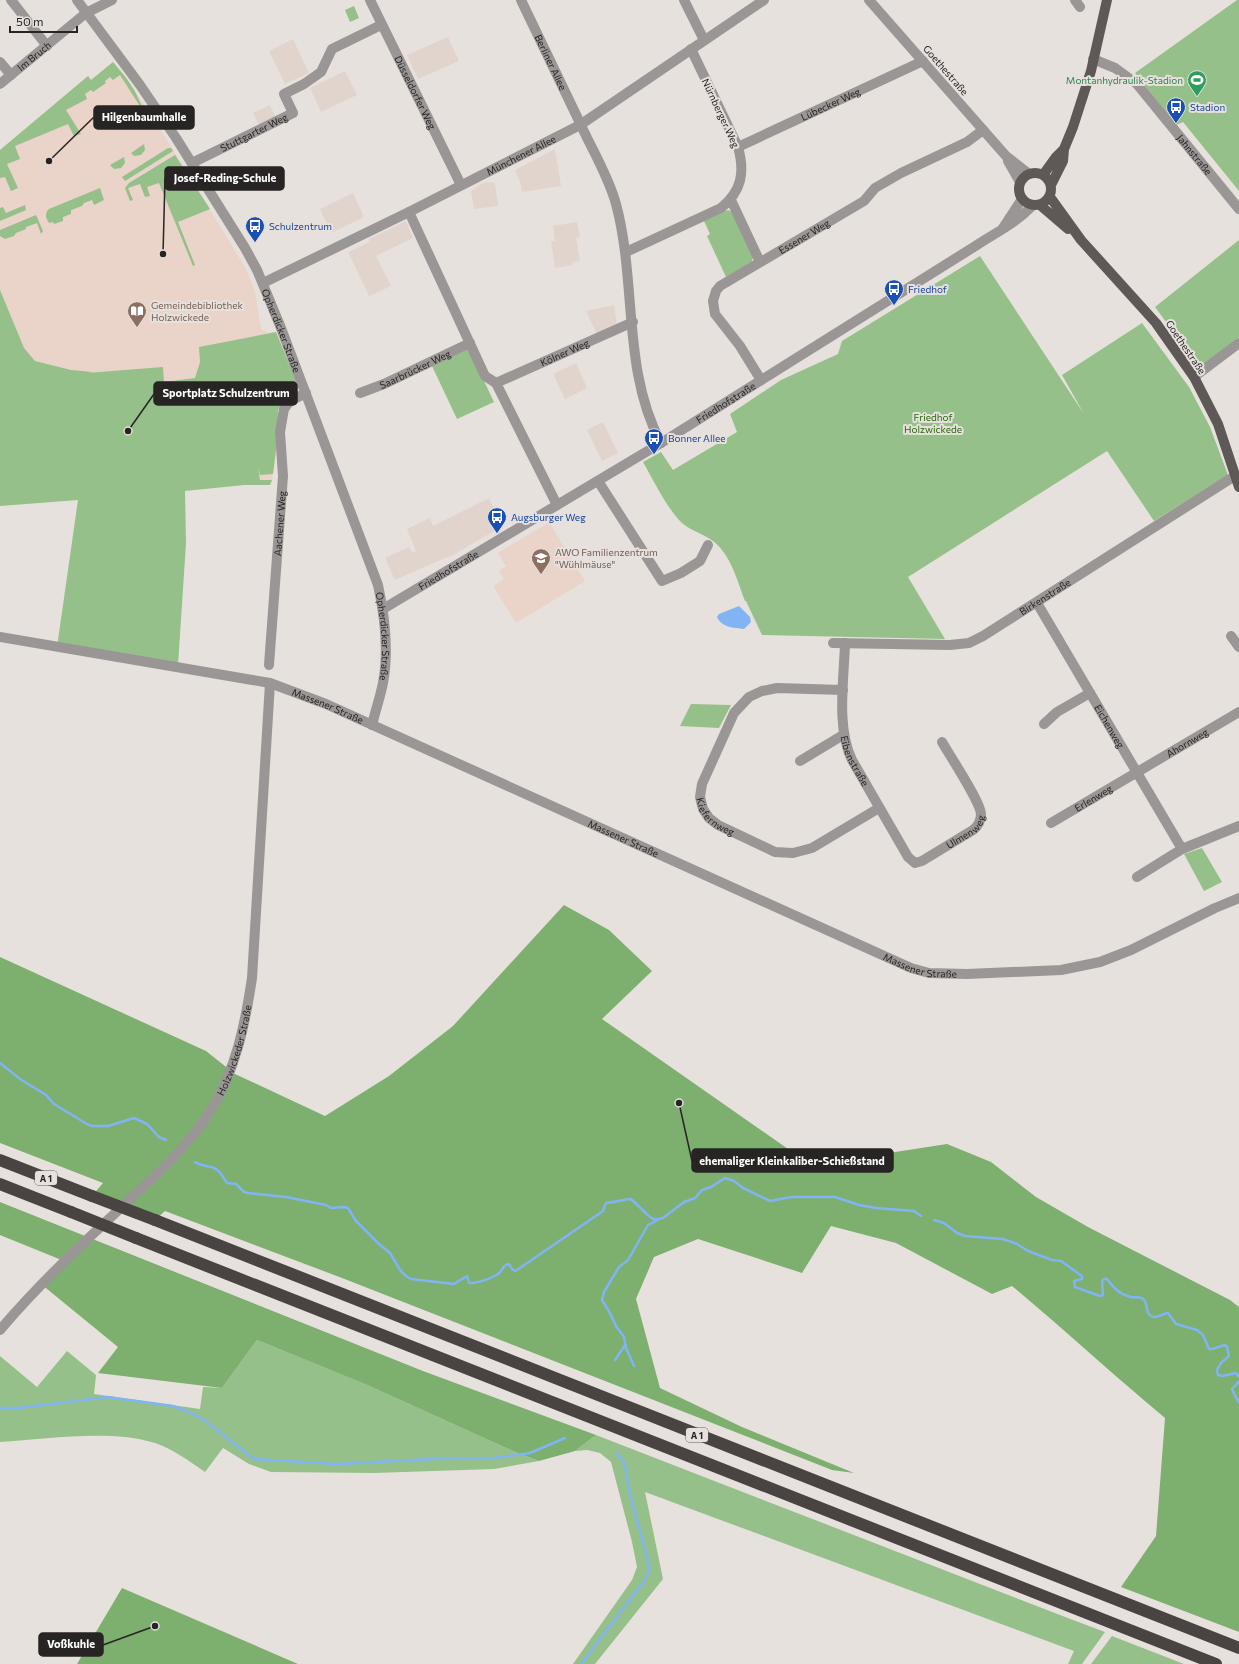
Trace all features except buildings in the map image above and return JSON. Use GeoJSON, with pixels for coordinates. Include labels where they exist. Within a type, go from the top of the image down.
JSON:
{"type":"FeatureCollection","features":[{"type":"Feature","properties":{"kind":"highway","name":"A 1"},"geometry":{"type":"LineString","coordinates":[[0,1160],[1239,1648]]}},
{"type":"Feature","properties":{"kind":"highway","name":"A 1"},"geometry":{"type":"LineString","coordinates":[[0,1184],[1216,1664]]}},
{"type":"Feature","properties":{"kind":"main road"},"geometry":{"type":"LineString","coordinates":[[1036,205],[1047,201],[1050,197],[1051,185],[1063,161],[1064,149],[1082,99],[1093,60],[1107,0]]}},
{"type":"Feature","properties":{"kind":"main road"},"geometry":{"type":"LineString","coordinates":[[1044,175],[1056,157],[1064,149]]}},
{"type":"Feature","properties":{"kind":"main road"},"geometry":{"type":"LineString","coordinates":[[1020,182],[1029,174],[1039,173],[1044,175],[1051,185]]}},
{"type":"Feature","properties":{"kind":"main road","name":"Goethestraße"},"geometry":{"type":"LineString","coordinates":[[1020,182],[1018,188],[1022,199],[1036,205],[1081,240]]}},
{"type":"Feature","properties":{"kind":"main road","name":"Goethestraße"},"geometry":{"type":"LineString","coordinates":[[1050,197],[1081,240],[1156,323],[1194,377],[1218,424],[1238,482]]}},
{"type":"Feature","properties":{"kind":"street"},"geometry":{"type":"LineString","coordinates":[[11,0],[47,46]]}},
{"type":"Feature","properties":{"kind":"street","name":"Opherdicker Straße"},"geometry":{"type":"LineString","coordinates":[[77,0],[140,85],[192,163],[245,248],[263,283],[378,585],[383,609],[386,650],[383,683],[372,725]]}},
{"type":"Feature","properties":{"kind":"street","name":"Im Bruch"},"geometry":{"type":"LineString","coordinates":[[0,84],[86,13],[112,0]]}},
{"type":"Feature","properties":{"kind":"street","name":"Düsseldorfer Weg"},"geometry":{"type":"LineString","coordinates":[[370,0],[461,185]]}},
{"type":"Feature","properties":{"kind":"street","name":"Berliner Allee"},"geometry":{"type":"LineString","coordinates":[[521,0],[580,125]]}},
{"type":"Feature","properties":{"kind":"street"},"geometry":{"type":"LineString","coordinates":[[684,0],[704,40]]}},
{"type":"Feature","properties":{"kind":"street","name":"Münchener Allee"},"geometry":{"type":"LineString","coordinates":[[263,283],[409,212],[580,125],[764,0]]}},
{"type":"Feature","properties":{"kind":"street","name":"Goethestraße"},"geometry":{"type":"LineString","coordinates":[[869,0],[1006,156],[1029,174]]}},
{"type":"Feature","properties":{"kind":"street","name":"Stuttgarter Weg"},"geometry":{"type":"LineString","coordinates":[[192,163],[293,113],[284,94],[304,84],[321,72],[332,49],[382,25]]}},
{"type":"Feature","properties":{"kind":"street","name":"Nürnberger Weg"},"geometry":{"type":"LineString","coordinates":[[691,49],[738,147],[742,160],[742,171],[738,188],[731,200]]}},
{"type":"Feature","properties":{"kind":"street","name":"Jahnstraße"},"geometry":{"type":"LineString","coordinates":[[1093,60],[1114,68],[1137,84],[1239,209]]}},
{"type":"Feature","properties":{"kind":"street","name":"Lübecker Weg"},"geometry":{"type":"LineString","coordinates":[[738,147],[923,61]]}},
{"type":"Feature","properties":{"kind":"street"},"geometry":{"type":"LineString","coordinates":[[0,62],[11,75]]}},
{"type":"Feature","properties":{"kind":"street"},"geometry":{"type":"LineString","coordinates":[[580,125],[609,183],[616,204],[626,252],[637,376],[653,429],[661,443]]}},
{"type":"Feature","properties":{"kind":"street","name":"Essener Weg"},"geometry":{"type":"LineString","coordinates":[[761,380],[740,346],[718,319],[712,305],[714,296],[720,286],[864,201],[875,188],[902,173],[966,142],[983,130]]}},
{"type":"Feature","properties":{"kind":"street","name":"Goethestraße"},"geometry":{"type":"LineString","coordinates":[[1006,156],[1020,182]]}},
{"type":"Feature","properties":{"kind":"street","name":"Friedhofstraße"},"geometry":{"type":"LineString","coordinates":[[1003,228],[1022,199]]}},
{"type":"Feature","properties":{"kind":"street"},"geometry":{"type":"LineString","coordinates":[[626,252],[721,208],[731,200],[760,262]]}},
{"type":"Feature","properties":{"kind":"street","name":"Friedhofstraße"},"geometry":{"type":"LineString","coordinates":[[383,609],[661,443],[1003,228],[1013,224],[1036,205]]}},
{"type":"Feature","properties":{"kind":"street"},"geometry":{"type":"LineString","coordinates":[[409,212],[485,376],[496,383],[557,505]]}},
{"type":"Feature","properties":{"kind":"street","name":"Kölner Weg"},"geometry":{"type":"LineString","coordinates":[[496,383],[632,322]]}},
{"type":"Feature","properties":{"kind":"street","name":"Saarbrücker Weg"},"geometry":{"type":"LineString","coordinates":[[360,393],[384,384],[470,343]]}},
{"type":"Feature","properties":{"kind":"street"},"geometry":{"type":"LineString","coordinates":[[1194,377],[1239,343]]}},
{"type":"Feature","properties":{"kind":"street","name":"Aachener Weg"},"geometry":{"type":"LineString","coordinates":[[269,665],[283,476],[280,432],[284,409],[290,401],[306,393]]}},
{"type":"Feature","properties":{"kind":"street"},"geometry":{"type":"LineString","coordinates":[[598,481],[662,581],[681,573],[700,561],[708,545]]}},
{"type":"Feature","properties":{"kind":"street","name":"Birkenstraße"},"geometry":{"type":"LineString","coordinates":[[833,643],[963,644],[983,636],[1037,603],[1226,481],[1238,482]]}},
{"type":"Feature","properties":{"kind":"street","name":"Eichenweg"},"geometry":{"type":"LineString","coordinates":[[1037,603],[1182,849]]}},
{"type":"Feature","properties":{"kind":"street"},"geometry":{"type":"LineString","coordinates":[[1231,636],[1239,647]]}},
{"type":"Feature","properties":{"kind":"street","name":"Massener Straße"},"geometry":{"type":"LineString","coordinates":[[0,637],[270,683],[326,704],[911,968],[929,973],[967,974],[1061,970],[1100,962],[1131,950],[1215,908],[1239,898]]}},
{"type":"Feature","properties":{"kind":"street","name":"Eibenstraße"},"geometry":{"type":"LineString","coordinates":[[845,643],[842,722],[843,735],[852,760],[908,857],[915,863]]}},
{"type":"Feature","properties":{"kind":"street","name":"Holzwickeder Straße"},"geometry":{"type":"LineString","coordinates":[[0,1330],[41,1284],[174,1157],[211,1110],[238,1052],[252,978],[270,683]]}},
{"type":"Feature","properties":{"kind":"street","name":"Kiefernweg"},"geometry":{"type":"LineString","coordinates":[[843,690],[777,688],[762,691],[749,697],[734,713],[704,778],[700,791],[702,804],[706,814],[718,826],[767,849],[787,854],[812,848],[879,808]]}},
{"type":"Feature","properties":{"kind":"street"},"geometry":{"type":"LineString","coordinates":[[1044,724],[1057,712],[1090,693]]}},
{"type":"Feature","properties":{"kind":"street","name":"Ahornweg"},"geometry":{"type":"LineString","coordinates":[[1136,773],[1239,712]]}},
{"type":"Feature","properties":{"kind":"street"},"geometry":{"type":"LineString","coordinates":[[800,761],[843,735]]}},
{"type":"Feature","properties":{"kind":"street","name":"Ulmenweg"},"geometry":{"type":"LineString","coordinates":[[915,863],[922,861],[973,830],[978,825],[980,820],[980,808],[942,742]]}},
{"type":"Feature","properties":{"kind":"street","name":"Erlenweg"},"geometry":{"type":"LineString","coordinates":[[1051,823],[1136,773]]}},
{"type":"Feature","properties":{"kind":"street"},"geometry":{"type":"LineString","coordinates":[[1137,877],[1182,849],[1239,826]]}},
{"type":"Feature","properties":{"kind":"shaded area"},"geometry":{"type":"Polygon","coordinates":[[[448,37],[459,61],[418,79],[407,55],[448,37]]]}},
{"type":"Feature","properties":{"kind":"shaded area"},"geometry":{"type":"Polygon","coordinates":[[[293,39],[309,73],[285,84],[269,51],[293,39]]]}},
{"type":"Feature","properties":{"kind":"shaded area"},"geometry":{"type":"Polygon","coordinates":[[[113,62],[125,76],[169,143],[245,267],[255,291],[261,329],[268,333],[276,332],[296,381],[278,410],[277,443],[272,480],[270,485],[244,485],[0,506],[0,150],[88,76],[91,80],[113,62]]]}},
{"type":"Feature","properties":{"kind":"shaded area"},"geometry":{"type":"Polygon","coordinates":[[[345,71],[357,95],[321,112],[310,88],[345,71]]]}},
{"type":"Feature","properties":{"kind":"shaded area"},"geometry":{"type":"Polygon","coordinates":[[[270,105],[276,118],[259,125],[253,113],[270,105]]]}},
{"type":"Feature","properties":{"kind":"shaded area"},"geometry":{"type":"Polygon","coordinates":[[[555,149],[561,186],[522,192],[515,170],[555,149]]]}},
{"type":"Feature","properties":{"kind":"shaded area"},"geometry":{"type":"Polygon","coordinates":[[[485,182],[495,183],[498,206],[474,209],[471,191],[485,182]]]}},
{"type":"Feature","properties":{"kind":"shaded area"},"geometry":{"type":"Polygon","coordinates":[[[353,193],[364,217],[331,233],[320,209],[353,193]]]}},
{"type":"Feature","properties":{"kind":"shaded area"},"geometry":{"type":"Polygon","coordinates":[[[406,221],[413,238],[376,256],[391,286],[369,296],[348,252],[370,242],[369,239],[406,221]]]}},
{"type":"Feature","properties":{"kind":"shaded area"},"geometry":{"type":"Polygon","coordinates":[[[577,222],[580,237],[576,238],[580,261],[572,262],[573,265],[555,268],[551,241],[555,241],[553,226],[577,222]]]}},
{"type":"Feature","properties":{"kind":"shaded area"},"geometry":{"type":"Polygon","coordinates":[[[614,305],[617,325],[597,334],[586,311],[614,305]]]}},
{"type":"Feature","properties":{"kind":"shaded area"},"geometry":{"type":"Polygon","coordinates":[[[576,363],[587,388],[565,399],[553,374],[576,363]]]}},
{"type":"Feature","properties":{"kind":"shaded area"},"geometry":{"type":"Polygon","coordinates":[[[603,422],[618,453],[602,461],[587,430],[603,422]]]}},
{"type":"Feature","properties":{"kind":"shaded area"},"geometry":{"type":"Polygon","coordinates":[[[489,498],[499,520],[493,524],[496,530],[448,558],[447,557],[395,580],[385,558],[409,547],[412,553],[416,551],[407,529],[430,518],[433,526],[489,498]]]}},
{"type":"Feature","properties":{"kind":"shaded area","name":"AWO Familienzentrum \"Wühlmäuse\""},"geometry":{"type":"Polygon","coordinates":[[[549,522],[585,581],[516,623],[493,586],[504,579],[499,571],[506,566],[498,553],[549,522]]]}},
{"type":"Feature","properties":{"kind":"green space","name":"Montanhydraulik-Stadion"},"geometry":{"type":"Polygon","coordinates":[[[1239,0],[1239,191],[1183,122],[1176,125],[1135,73],[1239,0]]]}},
{"type":"Feature","properties":{"kind":"green space"},"geometry":{"type":"Polygon","coordinates":[[[354,6],[359,18],[350,22],[345,10],[354,6]]]}},
{"type":"Feature","properties":{"kind":"green space"},"geometry":{"type":"Polygon","coordinates":[[[113,62],[135,91],[143,111],[120,75],[113,80],[110,77],[105,81],[106,83],[93,92],[91,90],[85,94],[87,99],[66,110],[81,134],[74,136],[68,124],[15,146],[20,159],[7,164],[18,188],[11,191],[5,177],[0,178],[0,150],[88,76],[91,80],[113,62]]]}},
{"type":"Feature","properties":{"kind":"green space"},"geometry":{"type":"Polygon","coordinates":[[[144,144],[145,150],[141,155],[134,156],[131,153],[144,144]]]}},
{"type":"Feature","properties":{"kind":"green space"},"geometry":{"type":"Polygon","coordinates":[[[168,148],[171,148],[173,151],[125,181],[122,177],[168,148]]]}},
{"type":"Feature","properties":{"kind":"green space"},"geometry":{"type":"Polygon","coordinates":[[[175,155],[210,209],[178,222],[195,265],[193,266],[159,183],[147,187],[150,196],[145,197],[140,184],[128,188],[133,200],[130,201],[125,188],[129,183],[175,155]]]}},
{"type":"Feature","properties":{"kind":"green space"},"geometry":{"type":"Polygon","coordinates":[[[124,157],[125,163],[121,168],[114,169],[110,165],[124,157]]]}},
{"type":"Feature","properties":{"kind":"green space"},"geometry":{"type":"Polygon","coordinates":[[[100,188],[104,200],[94,205],[92,200],[84,203],[82,206],[71,210],[71,214],[63,217],[63,221],[54,224],[53,222],[49,223],[46,213],[49,209],[100,188]]]}},
{"type":"Feature","properties":{"kind":"green space"},"geometry":{"type":"Polygon","coordinates":[[[25,205],[26,210],[0,221],[0,208],[3,207],[6,213],[25,205]]]}},
{"type":"Feature","properties":{"kind":"green space"},"geometry":{"type":"Polygon","coordinates":[[[728,210],[732,212],[753,257],[752,262],[726,277],[707,236],[710,234],[704,221],[728,210]]]}},
{"type":"Feature","properties":{"kind":"green space"},"geometry":{"type":"Polygon","coordinates":[[[36,215],[43,231],[41,234],[37,223],[26,227],[26,229],[16,233],[14,236],[5,239],[0,236],[0,230],[36,215]]]}},
{"type":"Feature","properties":{"kind":"green space"},"geometry":{"type":"Polygon","coordinates":[[[1239,240],[1239,337],[1200,368],[1155,307],[1239,240]]]}},
{"type":"Feature","properties":{"kind":"green space","name":"Friedhof Holzwickede"},"geometry":{"type":"Polygon","coordinates":[[[980,256],[1084,414],[1062,375],[1142,323],[1189,387],[1210,427],[1228,475],[1154,521],[1107,451],[908,577],[945,639],[762,635],[745,601],[733,568],[724,553],[713,541],[679,520],[664,499],[643,462],[661,452],[673,470],[737,432],[730,414],[781,380],[838,354],[842,341],[980,256]]]}},
{"type":"Feature","properties":{"kind":"green space"},"geometry":{"type":"Polygon","coordinates":[[[0,290],[24,348],[35,361],[71,370],[93,372],[87,373],[163,367],[164,382],[195,378],[200,362],[199,347],[276,332],[296,381],[278,410],[277,443],[273,474],[260,475],[258,467],[260,480],[272,480],[270,485],[244,485],[185,491],[186,543],[178,665],[57,647],[78,500],[0,506],[0,290]]]}},
{"type":"Feature","properties":{"kind":"green space"},"geometry":{"type":"Polygon","coordinates":[[[469,349],[494,402],[457,419],[432,366],[469,349]]]}},
{"type":"Feature","properties":{"kind":"green space"},"geometry":{"type":"Polygon","coordinates":[[[691,704],[731,705],[719,728],[680,726],[691,704]]]}},
{"type":"Feature","properties":{"kind":"green space"},"geometry":{"type":"Polygon","coordinates":[[[1202,848],[1222,882],[1204,891],[1184,854],[1202,848]]]}},
{"type":"Feature","properties":{"kind":"green space"},"geometry":{"type":"Polygon","coordinates":[[[564,905],[609,930],[652,971],[602,1019],[811,1165],[947,1144],[991,1162],[1036,1197],[1088,1227],[1230,1300],[1239,1307],[1239,1632],[1121,1587],[1156,1536],[1165,1418],[1012,1286],[992,1294],[896,1243],[831,1226],[802,1273],[698,1239],[654,1257],[636,1299],[660,1388],[742,1427],[854,1473],[832,1470],[342,1278],[165,1211],[155,1220],[92,1196],[103,1183],[0,1143],[0,957],[206,1051],[235,1074],[325,1116],[389,1076],[453,1026],[564,905]]]}},
{"type":"Feature","properties":{"kind":"green space"},"geometry":{"type":"Polygon","coordinates":[[[0,1202],[423,1371],[596,1435],[575,1451],[539,1461],[515,1452],[367,1385],[257,1340],[222,1388],[98,1373],[118,1347],[41,1284],[64,1261],[0,1235],[0,1202]]]}},
{"type":"Feature","properties":{"kind":"green space"},"geometry":{"type":"Polygon","coordinates":[[[257,1340],[367,1385],[515,1452],[539,1461],[494,1469],[374,1473],[271,1472],[249,1464],[223,1448],[205,1472],[168,1449],[155,1443],[137,1439],[78,1436],[0,1442],[0,1356],[37,1387],[67,1351],[96,1375],[94,1394],[200,1409],[203,1387],[222,1388],[257,1340]]]}},
{"type":"Feature","properties":{"kind":"green space"},"geometry":{"type":"Polygon","coordinates":[[[596,1435],[1105,1632],[1082,1664],[1068,1664],[1074,1651],[645,1492],[663,1579],[595,1664],[573,1664],[632,1580],[637,1567],[611,1462],[600,1453],[587,1450],[575,1451],[596,1435]]]}},
{"type":"Feature","properties":{"kind":"green space"},"geometry":{"type":"Polygon","coordinates":[[[122,1588],[298,1664],[77,1664],[122,1588]]]}},
{"type":"Feature","properties":{"kind":"green space"},"geometry":{"type":"Polygon","coordinates":[[[1112,1636],[1184,1664],[1091,1664],[1112,1636]]]}},
{"type":"Feature","properties":{"kind":"water"},"geometry":{"type":"Polygon","coordinates":[[[739,606],[750,617],[751,622],[744,629],[725,625],[717,617],[719,614],[739,606]]]}},
{"type":"Feature","properties":{"kind":"waterway"},"geometry":{"type":"LineString","coordinates":[[0,1063],[20,1079],[46,1095],[54,1104],[87,1124],[92,1126],[108,1126],[134,1118],[147,1124],[159,1137],[166,1140]]}},
{"type":"Feature","properties":{"kind":"waterway"},"geometry":{"type":"LineString","coordinates":[[195,1162],[200,1165],[216,1169],[227,1183],[236,1184],[244,1192],[286,1197],[326,1205],[331,1208],[348,1208],[356,1221],[390,1253],[400,1270],[406,1276],[411,1279],[454,1284],[467,1276],[469,1283],[476,1283],[488,1279],[498,1274],[505,1266],[509,1264],[512,1269],[515,1271],[517,1270],[603,1211],[606,1203],[631,1199],[653,1219],[663,1218],[684,1202],[695,1198],[702,1190],[711,1187],[725,1178],[734,1181],[743,1188],[770,1201],[791,1197],[835,1197],[859,1205],[914,1211],[921,1216]]}},
{"type":"Feature","properties":{"kind":"waterway"},"geometry":{"type":"LineString","coordinates":[[634,1366],[626,1348],[624,1337],[616,1326],[602,1300],[604,1292],[619,1267],[628,1260],[648,1225],[658,1220]]}},
{"type":"Feature","properties":{"kind":"waterway"},"geometry":{"type":"LineString","coordinates":[[934,1220],[944,1223],[957,1233],[965,1236],[1003,1239],[1017,1244],[1028,1251],[1052,1260],[1061,1261],[1082,1276],[1082,1279],[1074,1281],[1075,1287],[1100,1296],[1103,1295],[1102,1281],[1107,1279],[1123,1294],[1131,1297],[1142,1298],[1146,1303],[1147,1311],[1150,1316],[1155,1317],[1168,1313],[1176,1324],[1197,1330],[1203,1335],[1209,1349],[1225,1345],[1229,1356],[1221,1363],[1217,1370],[1218,1375],[1222,1376],[1236,1373],[1239,1377]]}},
{"type":"Feature","properties":{"kind":"waterway"},"geometry":{"type":"LineString","coordinates":[[615,1360],[625,1345]]}},
{"type":"Feature","properties":{"kind":"waterway"},"geometry":{"type":"LineString","coordinates":[[1239,1381],[1232,1389],[1239,1403]]}},
{"type":"Feature","properties":{"kind":"waterway"},"geometry":{"type":"LineString","coordinates":[[0,1408],[19,1408],[107,1397],[173,1406],[204,1420],[254,1459],[338,1464],[433,1459],[494,1458],[530,1453],[565,1438]]}},
{"type":"Feature","properties":{"kind":"waterway"},"geometry":{"type":"LineString","coordinates":[[581,1664],[644,1581],[649,1572],[649,1565],[629,1490],[625,1464],[617,1453]]}},
{"type":"Feature","properties":{"kind":"place","name":"Montanhydraulik-Stadion"},"geometry":{"type":"Point","coordinates":[1197,97]}},
{"type":"Feature","properties":{"kind":"place","name":"Stadion"},"geometry":{"type":"Point","coordinates":[1176,124]}},
{"type":"Feature","properties":{"kind":"place","name":"Hilgenbaumhalle"},"geometry":{"type":"Point","coordinates":[49,161]}},
{"type":"Feature","properties":{"kind":"place","name":"Schulzentrum"},"geometry":{"type":"Point","coordinates":[255,243]}},
{"type":"Feature","properties":{"kind":"place","name":"Josef-Reding-Schule"},"geometry":{"type":"Point","coordinates":[163,254]}},
{"type":"Feature","properties":{"kind":"place","name":"Friedhof"},"geometry":{"type":"Point","coordinates":[894,306]}},
{"type":"Feature","properties":{"kind":"place","name":"Gemeindebibliothek Holzwickede"},"geometry":{"type":"Point","coordinates":[137,328]}},
{"type":"Feature","properties":{"kind":"place","name":"Sportplatz Schulzentrum"},"geometry":{"type":"Point","coordinates":[128,431]}},
{"type":"Feature","properties":{"kind":"place","name":"Bonner Allee"},"geometry":{"type":"Point","coordinates":[654,455]}},
{"type":"Feature","properties":{"kind":"place","name":"Augsburger Weg"},"geometry":{"type":"Point","coordinates":[497,534]}},
{"type":"Feature","properties":{"kind":"place","name":"AWO Familienzentrum \"Wühlmäuse\""},"geometry":{"type":"Point","coordinates":[541,575]}},
{"type":"Feature","properties":{"kind":"place","name":"ehemaliger Kleinkaliber-Schießstand"},"geometry":{"type":"Point","coordinates":[679,1103]}},
{"type":"Feature","properties":{"kind":"place","name":"Voßkuhle"},"geometry":{"type":"Point","coordinates":[155,1626]}}]}
